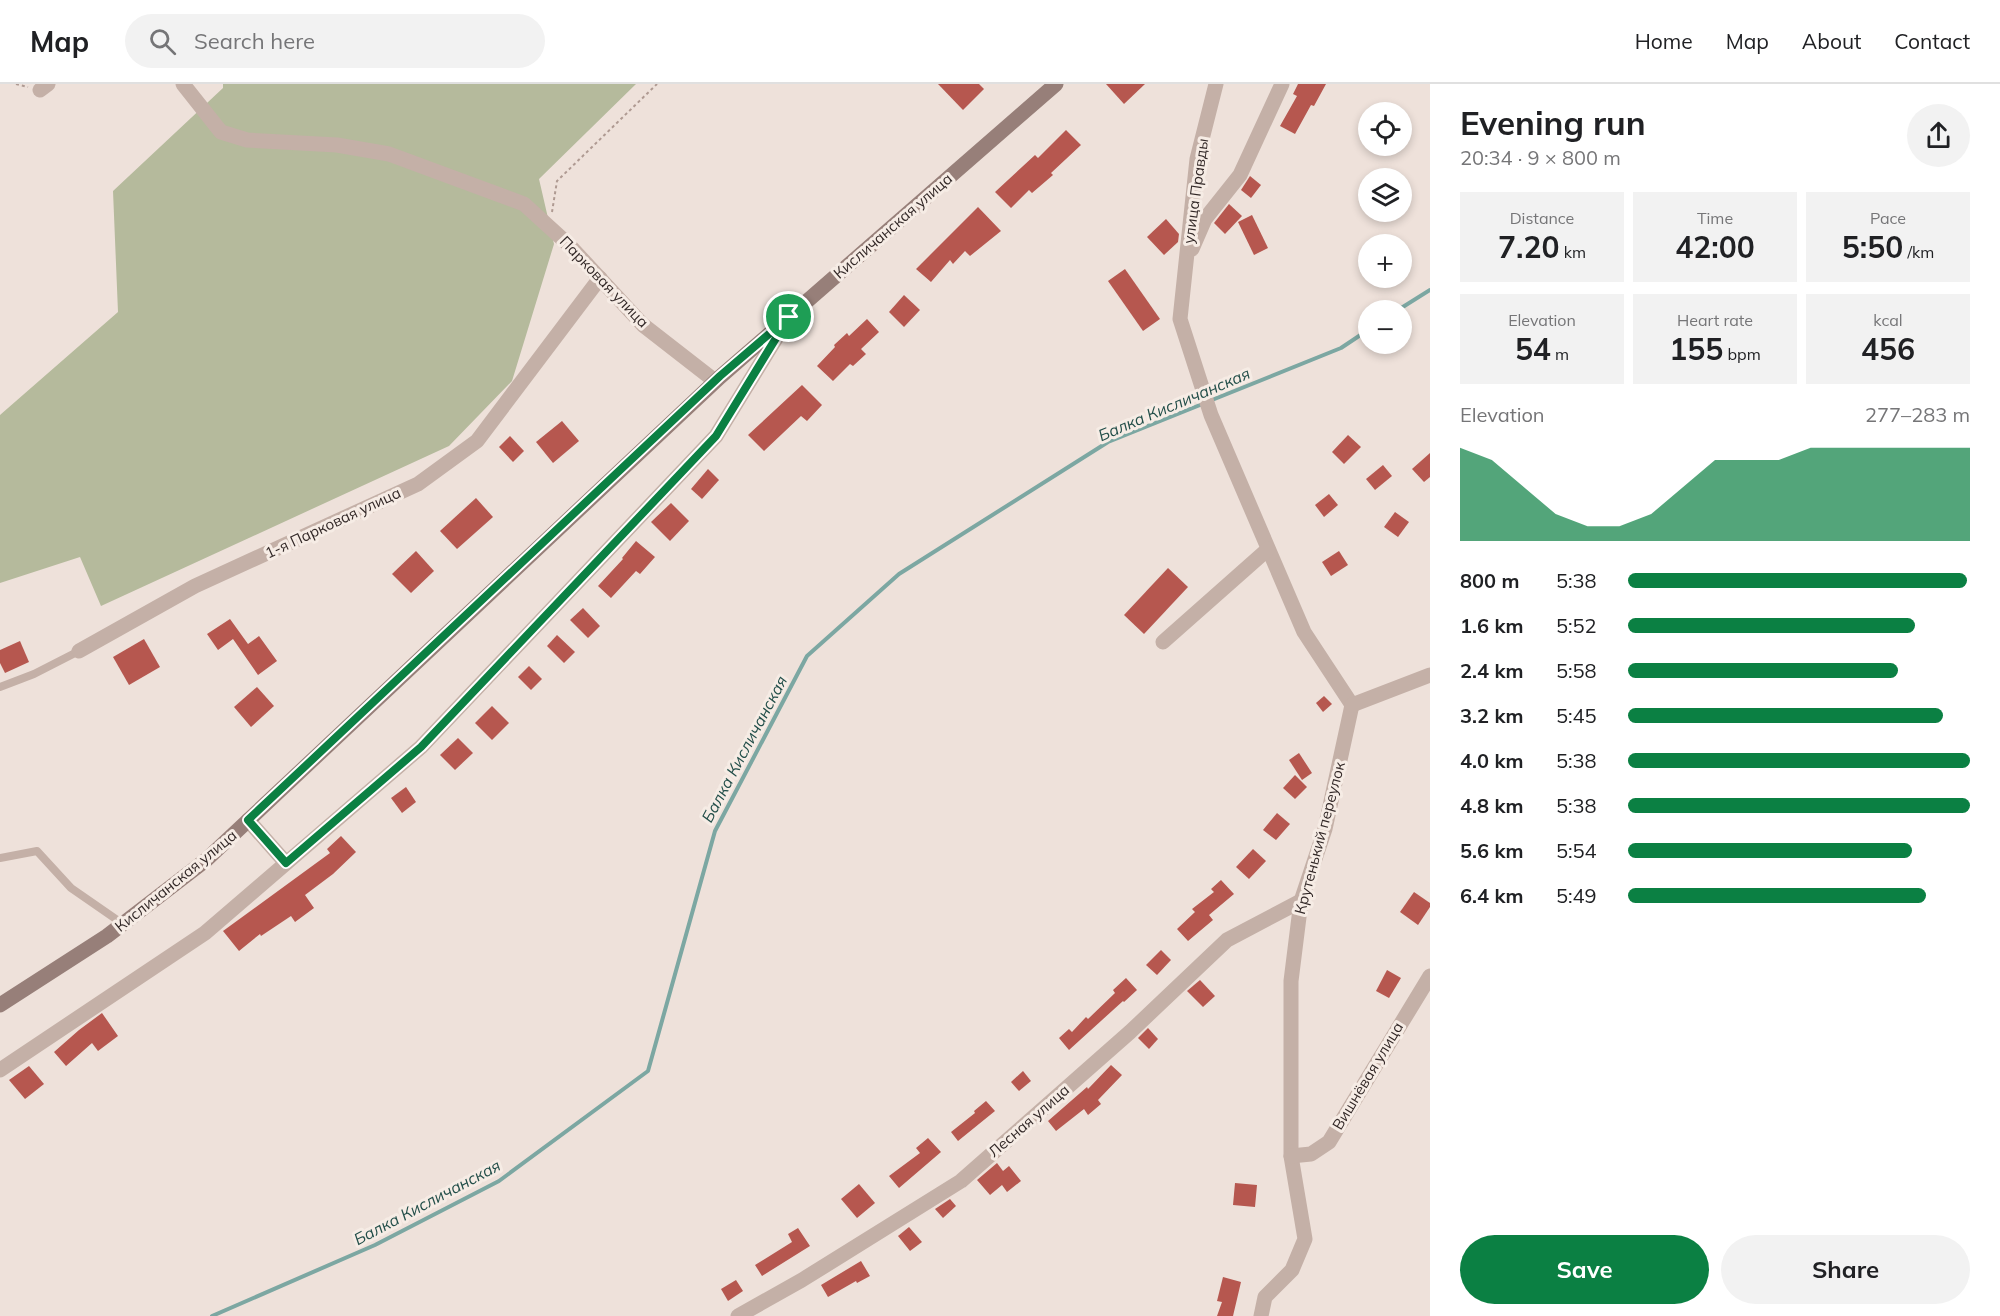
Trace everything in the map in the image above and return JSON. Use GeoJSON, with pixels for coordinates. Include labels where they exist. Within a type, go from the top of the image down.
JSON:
{"type":"FeatureCollection","features":[{"type":"Feature","properties":{"kind":"street","name":"Парковая улица"},"geometry":{"type":"LineString","coordinates":[[183,84],[221,132],[247,140],[337,145],[389,154],[524,204],[550,226],[643,325],[715,381]]}},
{"type":"Feature","properties":{"kind":"street","name":"Кисличанская улица"},"geometry":{"type":"LineString","coordinates":[[0,1005],[123,924],[206,860],[715,381],[1056,84]]}},
{"type":"Feature","properties":{"kind":"street","name":"улица Правды"},"geometry":{"type":"LineString","coordinates":[[1216,84],[1197,159],[1180,319],[1211,415],[1268,549]]}},
{"type":"Feature","properties":{"kind":"street","name":"улица Правды"},"geometry":{"type":"LineString","coordinates":[[1186,264],[1204,219],[1240,175],[1282,84]]}},
{"type":"Feature","properties":{"kind":"street","name":"1-я Парковая улица"},"geometry":{"type":"LineString","coordinates":[[79,651],[195,586],[418,484],[477,441],[600,278]]}},
{"type":"Feature","properties":{"kind":"street"},"geometry":{"type":"LineString","coordinates":[[0,1070],[204,933],[421,747],[716,436],[789,317]]}},
{"type":"Feature","properties":{"kind":"street"},"geometry":{"type":"LineString","coordinates":[[1163,642],[1268,549],[1304,632],[1352,705],[1430,675]]}},
{"type":"Feature","properties":{"kind":"street","name":"Крутенький переулок"},"geometry":{"type":"LineString","coordinates":[[1260,1316],[1265,1297],[1292,1270],[1305,1239],[1291,1156],[1291,981],[1301,901],[1325,829],[1352,705]]}},
{"type":"Feature","properties":{"kind":"street"},"geometry":{"type":"LineString","coordinates":[[248,820],[286,863]]}},
{"type":"Feature","properties":{"kind":"street","name":"Лесная улица"},"geometry":{"type":"LineString","coordinates":[[738,1316],[802,1280],[961,1181],[1130,1032],[1227,940],[1301,901]]}},
{"type":"Feature","properties":{"kind":"street","name":"Вишнёвая улица"},"geometry":{"type":"LineString","coordinates":[[1291,1156],[1311,1154],[1329,1142],[1430,976]]}},
{"type":"Feature","properties":{"kind":"lane","name":"1-я Парковая улица"},"geometry":{"type":"LineString","coordinates":[[0,687],[34,674],[79,651]]}},
{"type":"Feature","properties":{"kind":"lane"},"geometry":{"type":"LineString","coordinates":[[0,858],[37,851],[71,888],[123,924]]}},
{"type":"Feature","properties":{"kind":"path"},"geometry":{"type":"LineString","coordinates":[[550,226],[557,181],[657,84]]}},
{"type":"Feature","properties":{"kind":"green space"},"geometry":{"type":"Polygon","coordinates":[[[223,84],[636,84],[539,179],[554,244],[512,381],[449,446],[101,606],[80,557],[0,583],[0,415],[118,312],[113,191],[223,88],[223,84]]]}},
{"type":"Feature","properties":{"kind":"building"},"geometry":{"type":"Polygon","coordinates":[[[938,84],[979,84],[984,89],[963,110],[938,84]]]}},
{"type":"Feature","properties":{"kind":"building"},"geometry":{"type":"Polygon","coordinates":[[[1106,84],[1145,84],[1124,104],[1106,84]]]}},
{"type":"Feature","properties":{"kind":"building"},"geometry":{"type":"Polygon","coordinates":[[[1298,84],[1326,84],[1295,134],[1280,126],[1297,96],[1293,94],[1298,84]]]}},
{"type":"Feature","properties":{"kind":"building"},"geometry":{"type":"Polygon","coordinates":[[[1066,130],[1081,145],[1051,173],[1053,175],[1032,193],[1029,190],[1011,208],[995,192],[1035,155],[1038,158],[1066,130]]]}},
{"type":"Feature","properties":{"kind":"building"},"geometry":{"type":"Polygon","coordinates":[[[1250,176],[1261,185],[1251,198],[1241,190],[1250,176]]]}},
{"type":"Feature","properties":{"kind":"building"},"geometry":{"type":"Polygon","coordinates":[[[1229,204],[1242,216],[1225,234],[1214,223],[1229,204]]]}},
{"type":"Feature","properties":{"kind":"building"},"geometry":{"type":"Polygon","coordinates":[[[978,207],[1001,231],[970,256],[965,251],[953,264],[950,260],[931,282],[916,269],[978,207]]]}},
{"type":"Feature","properties":{"kind":"building"},"geometry":{"type":"Polygon","coordinates":[[[1252,215],[1268,248],[1254,255],[1238,222],[1252,215]]]}},
{"type":"Feature","properties":{"kind":"building"},"geometry":{"type":"Polygon","coordinates":[[[1166,219],[1179,234],[1178,242],[1164,255],[1147,237],[1166,219]]]}},
{"type":"Feature","properties":{"kind":"building"},"geometry":{"type":"Polygon","coordinates":[[[1125,269],[1160,319],[1143,331],[1108,281],[1125,269]]]}},
{"type":"Feature","properties":{"kind":"building"},"geometry":{"type":"Polygon","coordinates":[[[904,295],[920,310],[904,327],[889,312],[904,295]]]}},
{"type":"Feature","properties":{"kind":"building"},"geometry":{"type":"Polygon","coordinates":[[[867,319],[879,332],[861,349],[866,354],[853,366],[850,364],[833,381],[817,366],[835,347],[834,345],[847,333],[849,336],[867,319]]]}},
{"type":"Feature","properties":{"kind":"building"},"geometry":{"type":"Polygon","coordinates":[[[802,385],[822,405],[807,421],[801,416],[764,451],[748,435],[802,385]]]}},
{"type":"Feature","properties":{"kind":"building"},"geometry":{"type":"Polygon","coordinates":[[[562,421],[579,441],[553,463],[536,442],[562,421]]]}},
{"type":"Feature","properties":{"kind":"building"},"geometry":{"type":"Polygon","coordinates":[[[1348,435],[1361,447],[1344,464],[1332,452],[1348,435]]]}},
{"type":"Feature","properties":{"kind":"building"},"geometry":{"type":"Polygon","coordinates":[[[510,436],[524,451],[513,462],[499,447],[510,436]]]}},
{"type":"Feature","properties":{"kind":"building"},"geometry":{"type":"Polygon","coordinates":[[[1430,453],[1430,477],[1424,482],[1412,469],[1430,453]]]}},
{"type":"Feature","properties":{"kind":"building"},"geometry":{"type":"Polygon","coordinates":[[[1383,465],[1392,476],[1375,490],[1366,479],[1383,465]]]}},
{"type":"Feature","properties":{"kind":"building"},"geometry":{"type":"Polygon","coordinates":[[[708,469],[719,480],[702,499],[691,489],[708,469]]]}},
{"type":"Feature","properties":{"kind":"building"},"geometry":{"type":"Polygon","coordinates":[[[1329,494],[1338,505],[1324,517],[1315,505],[1329,494]]]}},
{"type":"Feature","properties":{"kind":"building"},"geometry":{"type":"Polygon","coordinates":[[[476,498],[493,517],[457,549],[440,531],[476,498]]]}},
{"type":"Feature","properties":{"kind":"building"},"geometry":{"type":"Polygon","coordinates":[[[671,503],[689,521],[670,541],[651,522],[671,503]]]}},
{"type":"Feature","properties":{"kind":"building"},"geometry":{"type":"Polygon","coordinates":[[[1395,512],[1409,522],[1398,537],[1384,527],[1395,512]]]}},
{"type":"Feature","properties":{"kind":"building"},"geometry":{"type":"Polygon","coordinates":[[[636,541],[655,557],[640,574],[636,571],[611,598],[598,586],[636,541]]]}},
{"type":"Feature","properties":{"kind":"building"},"geometry":{"type":"Polygon","coordinates":[[[416,551],[434,571],[411,593],[392,574],[416,551]]]}},
{"type":"Feature","properties":{"kind":"building"},"geometry":{"type":"Polygon","coordinates":[[[1339,551],[1348,565],[1331,576],[1322,562],[1339,551]]]}},
{"type":"Feature","properties":{"kind":"building"},"geometry":{"type":"Polygon","coordinates":[[[1168,568],[1188,587],[1144,634],[1124,615],[1168,568]]]}},
{"type":"Feature","properties":{"kind":"building"},"geometry":{"type":"Polygon","coordinates":[[[583,608],[600,626],[588,638],[570,620],[583,608]]]}},
{"type":"Feature","properties":{"kind":"building"},"geometry":{"type":"Polygon","coordinates":[[[230,619],[248,644],[259,636],[277,661],[258,675],[233,639],[218,650],[207,634],[230,619]]]}},
{"type":"Feature","properties":{"kind":"building"},"geometry":{"type":"Polygon","coordinates":[[[557,635],[575,652],[564,663],[547,646],[557,635]]]}},
{"type":"Feature","properties":{"kind":"building"},"geometry":{"type":"Polygon","coordinates":[[[144,639],[160,667],[129,685],[113,657],[144,639]]]}},
{"type":"Feature","properties":{"kind":"building"},"geometry":{"type":"Polygon","coordinates":[[[20,641],[29,662],[5,673],[0,663],[0,650],[20,641]]]}},
{"type":"Feature","properties":{"kind":"building"},"geometry":{"type":"Polygon","coordinates":[[[529,666],[542,679],[531,690],[518,677],[529,666]]]}},
{"type":"Feature","properties":{"kind":"building"},"geometry":{"type":"Polygon","coordinates":[[[257,687],[274,706],[251,727],[234,707],[257,687]]]}},
{"type":"Feature","properties":{"kind":"building"},"geometry":{"type":"Polygon","coordinates":[[[1324,696],[1332,704],[1323,712],[1316,703],[1324,696]]]}},
{"type":"Feature","properties":{"kind":"building"},"geometry":{"type":"Polygon","coordinates":[[[492,706],[509,723],[492,740],[475,723],[492,706]]]}},
{"type":"Feature","properties":{"kind":"building"},"geometry":{"type":"Polygon","coordinates":[[[458,738],[473,753],[455,770],[440,755],[458,738]]]}},
{"type":"Feature","properties":{"kind":"building"},"geometry":{"type":"Polygon","coordinates":[[[1299,753],[1312,773],[1302,780],[1289,760],[1299,753]]]}},
{"type":"Feature","properties":{"kind":"building"},"geometry":{"type":"Polygon","coordinates":[[[1295,775],[1307,787],[1295,799],[1283,788],[1295,775]]]}},
{"type":"Feature","properties":{"kind":"building"},"geometry":{"type":"Polygon","coordinates":[[[406,787],[416,802],[402,813],[391,798],[406,787]]]}},
{"type":"Feature","properties":{"kind":"building"},"geometry":{"type":"Polygon","coordinates":[[[1277,813],[1290,824],[1276,840],[1263,830],[1277,813]]]}},
{"type":"Feature","properties":{"kind":"building"},"geometry":{"type":"Polygon","coordinates":[[[341,836],[356,852],[333,874],[305,895],[314,908],[295,922],[291,916],[261,936],[260,934],[239,951],[223,931],[330,853],[327,849],[341,836]]]}},
{"type":"Feature","properties":{"kind":"building"},"geometry":{"type":"Polygon","coordinates":[[[1253,849],[1266,861],[1249,879],[1236,867],[1253,849]]]}},
{"type":"Feature","properties":{"kind":"building"},"geometry":{"type":"Polygon","coordinates":[[[1221,880],[1234,894],[1209,915],[1213,920],[1188,941],[1177,929],[1195,912],[1192,909],[1214,892],[1211,889],[1221,880]]]}},
{"type":"Feature","properties":{"kind":"building"},"geometry":{"type":"Polygon","coordinates":[[[1414,892],[1430,903],[1430,907],[1418,925],[1400,912],[1414,892]]]}},
{"type":"Feature","properties":{"kind":"building"},"geometry":{"type":"Polygon","coordinates":[[[1161,950],[1171,960],[1157,975],[1146,965],[1161,950]]]}},
{"type":"Feature","properties":{"kind":"building"},"geometry":{"type":"Polygon","coordinates":[[[1387,970],[1401,978],[1389,998],[1376,991],[1387,970]]]}},
{"type":"Feature","properties":{"kind":"building"},"geometry":{"type":"Polygon","coordinates":[[[1126,978],[1137,990],[1069,1050],[1059,1038],[1069,1029],[1072,1032],[1086,1017],[1088,1019],[1115,993],[1113,990],[1126,978]]]}},
{"type":"Feature","properties":{"kind":"building"},"geometry":{"type":"Polygon","coordinates":[[[1200,980],[1215,996],[1203,1007],[1187,991],[1200,980]]]}},
{"type":"Feature","properties":{"kind":"building"},"geometry":{"type":"Polygon","coordinates":[[[102,1013],[118,1036],[98,1051],[92,1043],[66,1066],[54,1052],[102,1013]]]}},
{"type":"Feature","properties":{"kind":"building"},"geometry":{"type":"Polygon","coordinates":[[[1148,1028],[1158,1039],[1149,1049],[1138,1038],[1148,1028]]]}},
{"type":"Feature","properties":{"kind":"building"},"geometry":{"type":"Polygon","coordinates":[[[1111,1065],[1122,1075],[1098,1100],[1101,1104],[1088,1115],[1084,1109],[1056,1131],[1048,1121],[1087,1087],[1088,1089],[1111,1065]]]}},
{"type":"Feature","properties":{"kind":"building"},"geometry":{"type":"Polygon","coordinates":[[[29,1066],[44,1084],[25,1099],[9,1080],[29,1066]]]}},
{"type":"Feature","properties":{"kind":"building"},"geometry":{"type":"Polygon","coordinates":[[[1023,1071],[1031,1081],[1019,1091],[1011,1082],[1023,1071]]]}},
{"type":"Feature","properties":{"kind":"building"},"geometry":{"type":"Polygon","coordinates":[[[986,1101],[995,1111],[958,1141],[951,1132],[986,1101]]]}},
{"type":"Feature","properties":{"kind":"building"},"geometry":{"type":"Polygon","coordinates":[[[928,1138],[941,1152],[899,1188],[889,1176],[920,1153],[916,1148],[928,1138]]]}},
{"type":"Feature","properties":{"kind":"building"},"geometry":{"type":"Polygon","coordinates":[[[997,1163],[1003,1171],[1009,1166],[1021,1181],[1007,1192],[1002,1185],[990,1195],[977,1180],[997,1163]]]}},
{"type":"Feature","properties":{"kind":"building"},"geometry":{"type":"Polygon","coordinates":[[[1235,1183],[1257,1185],[1255,1207],[1233,1205],[1235,1183]]]}},
{"type":"Feature","properties":{"kind":"building"},"geometry":{"type":"Polygon","coordinates":[[[859,1184],[875,1203],[857,1218],[841,1199],[859,1184]]]}},
{"type":"Feature","properties":{"kind":"building"},"geometry":{"type":"Polygon","coordinates":[[[950,1199],[956,1206],[943,1218],[935,1209],[950,1199]]]}},
{"type":"Feature","properties":{"kind":"building"},"geometry":{"type":"Polygon","coordinates":[[[909,1227],[922,1242],[910,1251],[898,1236],[909,1227]]]}},
{"type":"Feature","properties":{"kind":"building"},"geometry":{"type":"Polygon","coordinates":[[[798,1228],[810,1246],[762,1276],[755,1265],[792,1242],[788,1234],[798,1228]]]}},
{"type":"Feature","properties":{"kind":"building"},"geometry":{"type":"Polygon","coordinates":[[[861,1261],[870,1276],[828,1297],[821,1285],[861,1261]]]}},
{"type":"Feature","properties":{"kind":"building"},"geometry":{"type":"Polygon","coordinates":[[[1223,1277],[1241,1282],[1233,1316],[1217,1316],[1222,1302],[1217,1301],[1223,1277]]]}},
{"type":"Feature","properties":{"kind":"building"},"geometry":{"type":"Polygon","coordinates":[[[736,1280],[743,1291],[728,1301],[721,1289],[736,1280]]]}},
{"type":"Feature","properties":{"kind":"waterway","name":"Балка Кисличанская"},"geometry":{"type":"LineString","coordinates":[[1412,301],[1430,290]]}},
{"type":"Feature","properties":{"kind":"waterway","name":"Балка Кисличанская"},"geometry":{"type":"LineString","coordinates":[[1212,400],[1341,348],[1358,337]]}},
{"type":"Feature","properties":{"kind":"waterway","name":"Балка Кисличанская"},"geometry":{"type":"LineString","coordinates":[[212,1316],[375,1245],[499,1181],[648,1071],[715,831],[807,656],[899,574],[1108,442],[1205,403]]}},
{"type":"Feature","properties":{"kind":"route"},"geometry":{"type":"LineString","coordinates":[[789,317],[716,436],[421,747],[286,863],[248,820],[720,376],[789,317]]}}]}
